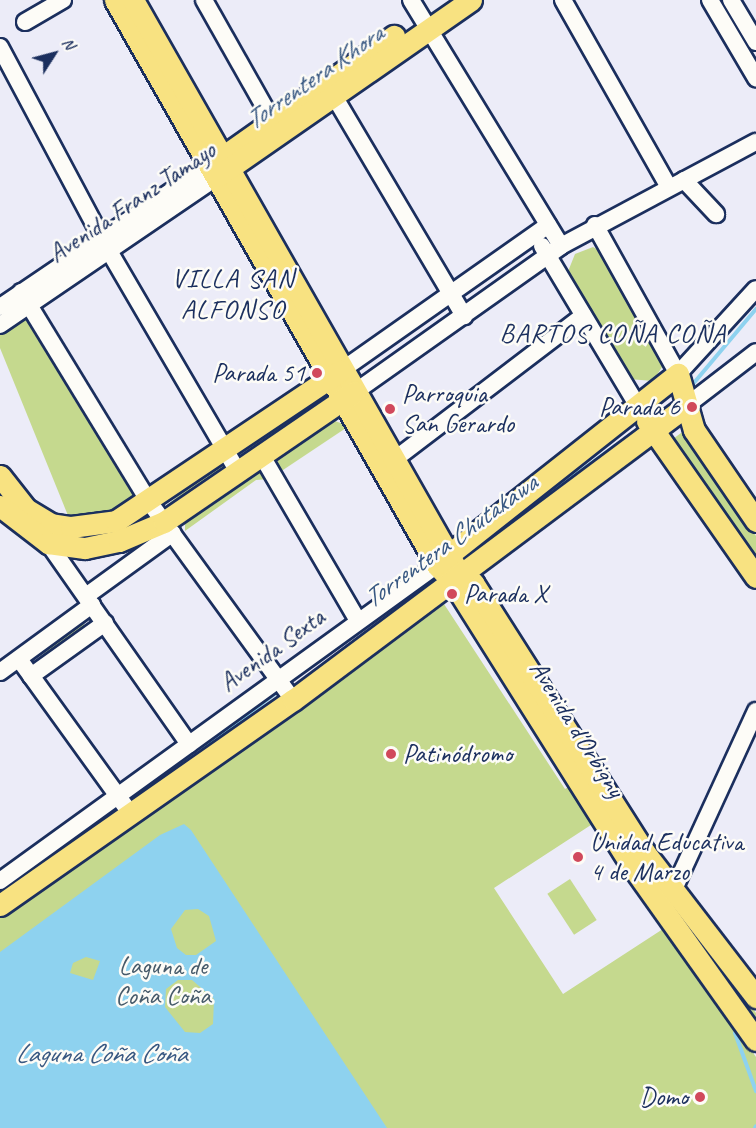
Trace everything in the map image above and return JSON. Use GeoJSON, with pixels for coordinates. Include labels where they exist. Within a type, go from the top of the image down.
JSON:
{"type":"FeatureCollection","features":[{"type":"Feature","properties":{"kind":"main road"},"geometry":{"type":"LineString","coordinates":[[115,0],[217,168]]}},
{"type":"Feature","properties":{"kind":"main road"},"geometry":{"type":"LineString","coordinates":[[133,0],[217,168]]}},
{"type":"Feature","properties":{"kind":"main road","name":"Avenida Franz Tamayo"},"geometry":{"type":"LineString","coordinates":[[217,168],[272,120],[418,17],[447,0]]}},
{"type":"Feature","properties":{"kind":"main road","name":"Avenida Franz Tamayo"},"geometry":{"type":"LineString","coordinates":[[217,168],[334,96],[418,17],[471,0]]}},
{"type":"Feature","properties":{"kind":"main road","name":"Avenida d'Orbigny"},"geometry":{"type":"LineString","coordinates":[[217,168],[387,465],[449,568],[669,900],[756,1040]]}},
{"type":"Feature","properties":{"kind":"main road"},"geometry":{"type":"LineString","coordinates":[[0,476],[26,508],[51,524],[93,526],[150,503],[336,374]]}},
{"type":"Feature","properties":{"kind":"main road"},"geometry":{"type":"LineString","coordinates":[[683,388],[694,430],[756,520]]}},
{"type":"Feature","properties":{"kind":"main road","name":"Avenida Sexta"},"geometry":{"type":"LineString","coordinates":[[0,905],[125,805],[449,568],[647,420],[683,388]]}},
{"type":"Feature","properties":{"kind":"main road","name":"Avenida Sexta"},"geometry":{"type":"LineString","coordinates":[[449,568],[647,420],[683,388]]}},
{"type":"Feature","properties":{"kind":"main road"},"geometry":{"type":"LineString","coordinates":[[0,506],[48,543],[102,545],[168,527],[238,472],[349,396]]}},
{"type":"Feature","properties":{"kind":"main road"},"geometry":{"type":"LineString","coordinates":[[647,420],[756,577]]}},
{"type":"Feature","properties":{"kind":"main road","name":"Avenida d'Orbigny"},"geometry":{"type":"LineString","coordinates":[[669,900],[756,997]]}},
{"type":"Feature","properties":{"kind":"street"},"geometry":{"type":"LineString","coordinates":[[25,21],[63,0]]}},
{"type":"Feature","properties":{"kind":"street"},"geometry":{"type":"LineString","coordinates":[[204,0],[272,120]]}},
{"type":"Feature","properties":{"kind":"street"},"geometry":{"type":"LineString","coordinates":[[562,0],[677,184],[716,214]]}},
{"type":"Feature","properties":{"kind":"street"},"geometry":{"type":"LineString","coordinates":[[710,0],[756,78]]}},
{"type":"Feature","properties":{"kind":"street"},"geometry":{"type":"LineString","coordinates":[[731,0],[756,42]]}},
{"type":"Feature","properties":{"kind":"street"},"geometry":{"type":"LineString","coordinates":[[418,17],[554,250],[583,316],[647,420]]}},
{"type":"Feature","properties":{"kind":"street"},"geometry":{"type":"LineString","coordinates":[[2,55],[105,244],[238,472]]}},
{"type":"Feature","properties":{"kind":"street"},"geometry":{"type":"LineString","coordinates":[[334,96],[464,316]]}},
{"type":"Feature","properties":{"kind":"street"},"geometry":{"type":"LineString","coordinates":[[349,396],[554,250],[595,225],[756,142]]}},
{"type":"Feature","properties":{"kind":"street","name":"Avenida Franz Tamayo"},"geometry":{"type":"LineString","coordinates":[[0,325],[26,298],[217,168]]}},
{"type":"Feature","properties":{"kind":"street"},"geometry":{"type":"LineString","coordinates":[[595,225],[683,388]]}},
{"type":"Feature","properties":{"kind":"street"},"geometry":{"type":"LineString","coordinates":[[336,374],[451,296],[541,230]]}},
{"type":"Feature","properties":{"kind":"street","name":"Avenida Sexta"},"geometry":{"type":"LineString","coordinates":[[683,388],[756,289]]}},
{"type":"Feature","properties":{"kind":"street"},"geometry":{"type":"LineString","coordinates":[[26,298],[150,503],[285,688]]}},
{"type":"Feature","properties":{"kind":"street","name":"Avenida Franz Tamayo"},"geometry":{"type":"LineString","coordinates":[[0,307],[26,298]]}},
{"type":"Feature","properties":{"kind":"street"},"geometry":{"type":"LineString","coordinates":[[387,465],[583,316]]}},
{"type":"Feature","properties":{"kind":"street","name":"Avenida Sexta"},"geometry":{"type":"LineString","coordinates":[[683,388],[756,352]]}},
{"type":"Feature","properties":{"kind":"street"},"geometry":{"type":"LineString","coordinates":[[262,456],[358,621]]}},
{"type":"Feature","properties":{"kind":"street"},"geometry":{"type":"LineString","coordinates":[[0,672],[89,601],[168,527]]}},
{"type":"Feature","properties":{"kind":"street"},"geometry":{"type":"LineString","coordinates":[[48,543],[189,744]]}},
{"type":"Feature","properties":{"kind":"street","name":"Avenida Sexta"},"geometry":{"type":"LineString","coordinates":[[0,881],[125,805],[189,744],[285,688],[358,621],[449,568]]}},
{"type":"Feature","properties":{"kind":"street"},"geometry":{"type":"LineString","coordinates":[[31,676],[105,623]]}},
{"type":"Feature","properties":{"kind":"street"},"geometry":{"type":"LineString","coordinates":[[19,658],[125,805]]}},
{"type":"Feature","properties":{"kind":"street"},"geometry":{"type":"LineString","coordinates":[[669,900],[756,711]]}},
{"type":"Feature","properties":{"kind":"green space"},"geometry":{"type":"Polygon","coordinates":[[[593,247],[604,253],[664,364],[653,381],[629,379],[567,274],[575,254],[593,247]]]}},
{"type":"Feature","properties":{"kind":"green space"},"geometry":{"type":"Polygon","coordinates":[[[26,316],[32,318],[139,496],[137,503],[102,515],[69,518],[0,348],[0,331],[26,316]]]}},
{"type":"Feature","properties":{"kind":"green space"},"geometry":{"type":"Polygon","coordinates":[[[324,392],[327,400],[241,454],[240,450],[324,392]]]}},
{"type":"Feature","properties":{"kind":"green space"},"geometry":{"type":"Polygon","coordinates":[[[335,421],[349,426],[280,472],[276,455],[335,421]]]}},
{"type":"Feature","properties":{"kind":"green space"},"geometry":{"type":"Polygon","coordinates":[[[688,428],[756,536],[756,569],[670,441],[688,428]]]}},
{"type":"Feature","properties":{"kind":"green space"},"geometry":{"type":"Polygon","coordinates":[[[219,463],[226,471],[171,508],[167,505],[219,463]]]}},
{"type":"Feature","properties":{"kind":"green space"},"geometry":{"type":"Polygon","coordinates":[[[260,468],[269,479],[256,480],[185,531],[185,519],[260,468]]]}},
{"type":"Feature","properties":{"kind":"green space","name":"Laguna de Coña Coña"},"geometry":{"type":"Polygon","coordinates":[[[444,604],[565,789],[570,786],[594,823],[494,888],[563,994],[666,927],[756,1057],[756,1128],[0,1128],[0,913],[275,729],[444,604]]]}},
{"type":"Feature","properties":{"kind":"green space"},"geometry":{"type":"Polygon","coordinates":[[[81,621],[87,628],[46,663],[40,656],[81,621]]]}},
{"type":"Feature","properties":{"kind":"green space"},"geometry":{"type":"Polygon","coordinates":[[[570,879],[597,920],[574,935],[547,894],[570,879]]]}},
{"type":"Feature","properties":{"kind":"green space"},"geometry":{"type":"Polygon","coordinates":[[[681,913],[756,1013],[756,1028],[678,915],[681,913]]]}},
{"type":"Feature","properties":{"kind":"water","name":"Laguna Coña Coña"},"geometry":{"type":"Polygon","coordinates":[[[184,824],[191,830],[387,1128],[0,1128],[0,952],[160,835],[184,824]],[[198,909],[185,910],[171,929],[177,948],[186,955],[196,955],[216,941],[209,916],[198,909]],[[86,957],[73,963],[70,973],[93,980],[100,961],[86,957]],[[178,980],[166,989],[165,1007],[185,1032],[200,1033],[213,1024],[214,999],[192,980],[178,980]]]}},
{"type":"Feature","properties":{"kind":"waterway","name":"Torrentera Chutakawa"},"geometry":{"type":"LineString","coordinates":[[693,384],[756,309]]}},
{"type":"Feature","properties":{"kind":"waterway","name":"Torrentera Chutakawa"},"geometry":{"type":"LineString","coordinates":[[461,558],[618,444]]}},
{"type":"Feature","properties":{"kind":"waterway","name":"Torrentera Chutakawa"},"geometry":{"type":"LineString","coordinates":[[388,611],[438,575]]}},
{"type":"Feature","properties":{"kind":"waterway","name":"Torrentera Chutakawa"},"geometry":{"type":"LineString","coordinates":[[202,749],[277,692]]}},
{"type":"Feature","properties":{"kind":"waterway","name":"Torrentera Chutakawa"},"geometry":{"type":"LineString","coordinates":[[138,796],[190,757]]}},
{"type":"Feature","properties":{"kind":"waterway","name":"Torrentera Chutakawa"},"geometry":{"type":"LineString","coordinates":[[42,861],[118,809]]}},
{"type":"Feature","properties":{"kind":"waterway"},"geometry":{"type":"LineString","coordinates":[[735,1033],[756,1091]]}},
{"type":"Feature","properties":{"kind":"place","name":"Parada 51"},"geometry":{"type":"Point","coordinates":[317,373]}},
{"type":"Feature","properties":{"kind":"place","name":"Parada 6"},"geometry":{"type":"Point","coordinates":[692,407]}},
{"type":"Feature","properties":{"kind":"place","name":"Parroquia San Gerardo"},"geometry":{"type":"Point","coordinates":[390,409]}},
{"type":"Feature","properties":{"kind":"place","name":"Parada X"},"geometry":{"type":"Point","coordinates":[452,594]}},
{"type":"Feature","properties":{"kind":"place","name":"Patinódromo"},"geometry":{"type":"Point","coordinates":[391,754]}},
{"type":"Feature","properties":{"kind":"place","name":"Unidad Educativa 4 de Marzo"},"geometry":{"type":"Point","coordinates":[578,857]}},
{"type":"Feature","properties":{"kind":"place","name":"Domo"},"geometry":{"type":"Point","coordinates":[700,1097]}},
{"type":"Feature","properties":{"kind":"district","name":"VILLA SAN ALFONSO"},"geometry":{"type":"Point","coordinates":[233,294]}},
{"type":"Feature","properties":{"kind":"district","name":"BARTOS COÑA COÑA"},"geometry":{"type":"Point","coordinates":[613,334]}},
{"type":"Feature","properties":{"kind":"water label","name":"Torrentera Khora"},"geometry":{"type":"Point","coordinates":[314,77]}}]}
